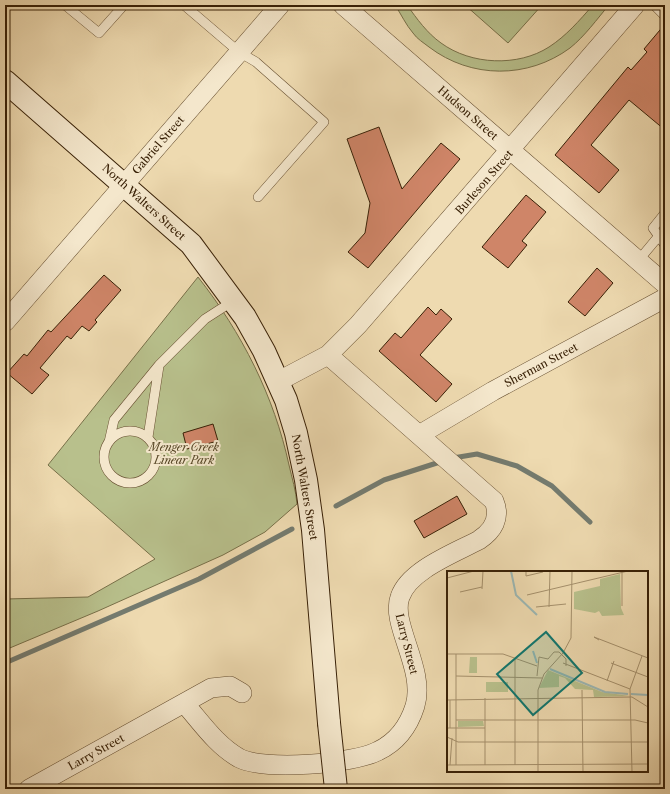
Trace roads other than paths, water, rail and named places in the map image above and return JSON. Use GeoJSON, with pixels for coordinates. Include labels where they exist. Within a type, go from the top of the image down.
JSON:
{"type":"FeatureCollection","features":[{"type":"Feature","properties":{"kind":"main road","name":"North Walters Street"},"geometry":{"type":"LineString","coordinates":[[5,81],[191,244],[245,317],[264,351],[296,433],[312,514],[329,723],[336,789]]}},
{"type":"Feature","properties":{"kind":"street","name":"Gabriel Street"},"geometry":{"type":"LineString","coordinates":[[5,322],[280,5]]}},
{"type":"Feature","properties":{"kind":"street","name":"Hudson Street"},"geometry":{"type":"LineString","coordinates":[[343,5],[665,284]]}},
{"type":"Feature","properties":{"kind":"street","name":"Burleson Street"},"geometry":{"type":"LineString","coordinates":[[277,382],[328,356],[358,326],[512,150],[635,5]]}},
{"type":"Feature","properties":{"kind":"street","name":"Sherman Street"},"geometry":{"type":"LineString","coordinates":[[419,434],[493,391],[665,298]]}},
{"type":"Feature","properties":{"kind":"street"},"geometry":{"type":"LineString","coordinates":[[328,356],[419,434]]}},
{"type":"Feature","properties":{"kind":"street","name":"Larry Street"},"geometry":{"type":"LineString","coordinates":[[184,703],[220,744],[240,758],[252,763],[271,766],[349,760],[378,751],[393,741],[407,725],[415,705],[417,689],[413,660],[398,612],[400,597],[408,582],[417,574],[486,536],[494,526],[497,517],[494,501],[419,434]]}},
{"type":"Feature","properties":{"kind":"street","name":"Larry Street"},"geometry":{"type":"LineString","coordinates":[[29,789],[211,688],[230,686],[242,693]]}},
{"type":"Feature","properties":{"kind":"lane"},"geometry":{"type":"LineString","coordinates":[[65,5],[99,33],[124,5]]}},
{"type":"Feature","properties":{"kind":"lane"},"geometry":{"type":"LineString","coordinates":[[184,5],[239,52],[256,62],[324,122],[258,197]]}},
{"type":"Feature","properties":{"kind":"lane"},"geometry":{"type":"LineString","coordinates":[[654,5],[665,16]]}},
{"type":"Feature","properties":{"kind":"lane"},"geometry":{"type":"LineString","coordinates":[[665,213],[653,228],[665,245]]}},
{"type":"Feature","properties":{"kind":"lane"},"geometry":{"type":"LineString","coordinates":[[638,261],[658,237]]}},
{"type":"Feature","properties":{"kind":"lane"},"geometry":{"type":"LineString","coordinates":[[109,442],[123,432],[140,433],[148,437],[153,444],[157,460],[154,469],[149,476],[134,484],[116,480],[110,474],[104,458],[105,449],[109,442],[114,420],[159,365],[205,319],[233,301]]}},
{"type":"Feature","properties":{"kind":"lane"},"geometry":{"type":"LineString","coordinates":[[148,437],[159,365]]}},
{"type":"Feature","properties":{"kind":"waterway"},"geometry":{"type":"LineString","coordinates":[[453,458],[477,454],[517,466],[552,486],[590,522]]}},
{"type":"Feature","properties":{"kind":"waterway"},"geometry":{"type":"LineString","coordinates":[[336,506],[384,480],[443,461]]}},
{"type":"Feature","properties":{"kind":"waterway"},"geometry":{"type":"LineString","coordinates":[[5,663],[199,579],[292,529]]}},
{"type":"Feature","properties":{"kind":"park label","name":"Menger Creek Linear Park"},"geometry":{"type":"Point","coordinates":[184,453]}}]}
